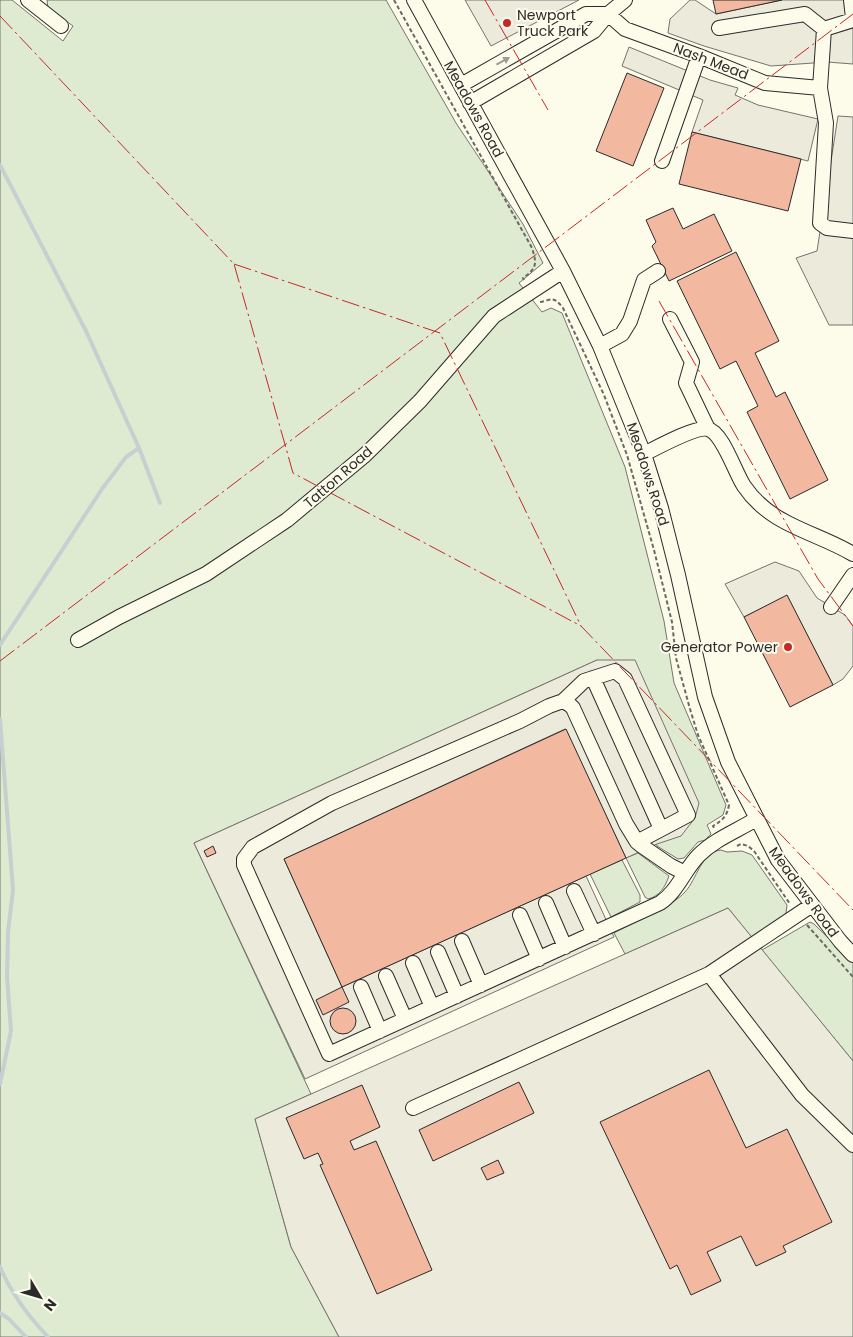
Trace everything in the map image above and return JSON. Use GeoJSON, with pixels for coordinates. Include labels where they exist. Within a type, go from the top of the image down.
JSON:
{"type":"FeatureCollection","features":[{"type":"Feature","properties":{"kind":"street","name":"Meadows Road"},"geometry":{"type":"LineString","coordinates":[[414,0],[563,271],[600,346],[644,454],[661,508],[706,697],[728,762],[778,860],[840,941],[853,954]]}},
{"type":"Feature","properties":{"kind":"street"},"geometry":{"type":"LineString","coordinates":[[470,103],[594,31],[608,14],[625,0]]}},
{"type":"Feature","properties":{"kind":"street"},"geometry":{"type":"LineString","coordinates":[[824,29],[853,19],[851,0]]}},
{"type":"Feature","properties":{"kind":"street"},"geometry":{"type":"LineString","coordinates":[[30,1],[61,26]]}},
{"type":"Feature","properties":{"kind":"street"},"geometry":{"type":"LineString","coordinates":[[460,85],[586,14],[608,14]]}},
{"type":"Feature","properties":{"kind":"street","name":"Nash Mead"},"geometry":{"type":"LineString","coordinates":[[608,14],[625,29],[765,83],[820,88]]}},
{"type":"Feature","properties":{"kind":"street"},"geometry":{"type":"LineString","coordinates":[[719,28],[805,14],[824,29]]}},
{"type":"Feature","properties":{"kind":"street"},"geometry":{"type":"LineString","coordinates":[[824,29],[820,88],[826,123],[820,223],[827,228],[853,231]]}},
{"type":"Feature","properties":{"kind":"street"},"geometry":{"type":"LineString","coordinates":[[662,161],[699,56]]}},
{"type":"Feature","properties":{"kind":"street","name":"Tatton Road"},"geometry":{"type":"LineString","coordinates":[[78,640],[119,617],[206,574],[287,520],[365,455],[420,401],[494,316],[563,271]]}},
{"type":"Feature","properties":{"kind":"street"},"geometry":{"type":"LineString","coordinates":[[600,346],[622,334],[630,321],[644,280],[658,271]]}},
{"type":"Feature","properties":{"kind":"street"},"geometry":{"type":"LineString","coordinates":[[670,319],[692,362],[686,383],[708,428],[717,435],[743,485],[756,501],[792,527],[853,554]]}},
{"type":"Feature","properties":{"kind":"street"},"geometry":{"type":"LineString","coordinates":[[644,454],[698,428],[708,428]]}},
{"type":"Feature","properties":{"kind":"street"},"geometry":{"type":"LineString","coordinates":[[831,607],[853,575]]}},
{"type":"Feature","properties":{"kind":"street"},"geometry":{"type":"LineString","coordinates":[[637,842],[688,815],[625,679],[615,671],[584,681],[563,701],[332,803],[252,847],[244,858],[244,865],[328,1054],[652,907],[668,898],[698,856],[707,848],[756,819]]}},
{"type":"Feature","properties":{"kind":"street"},"geometry":{"type":"LineString","coordinates":[[593,678],[661,829]]}},
{"type":"Feature","properties":{"kind":"street"},"geometry":{"type":"LineString","coordinates":[[563,701],[572,708],[626,824],[637,842],[671,866],[685,873]]}},
{"type":"Feature","properties":{"kind":"street"},"geometry":{"type":"LineString","coordinates":[[574,891],[594,934]]}},
{"type":"Feature","properties":{"kind":"street"},"geometry":{"type":"LineString","coordinates":[[546,903],[565,947]]}},
{"type":"Feature","properties":{"kind":"street"},"geometry":{"type":"LineString","coordinates":[[413,1108],[709,974],[812,905]]}},
{"type":"Feature","properties":{"kind":"street"},"geometry":{"type":"LineString","coordinates":[[520,915],[539,959]]}},
{"type":"Feature","properties":{"kind":"street"},"geometry":{"type":"LineString","coordinates":[[462,941],[481,985]]}},
{"type":"Feature","properties":{"kind":"street"},"geometry":{"type":"LineString","coordinates":[[438,952],[457,996]]}},
{"type":"Feature","properties":{"kind":"street"},"geometry":{"type":"LineString","coordinates":[[413,963],[432,1007]]}},
{"type":"Feature","properties":{"kind":"street"},"geometry":{"type":"LineString","coordinates":[[709,974],[802,1095],[853,1145]]}},
{"type":"Feature","properties":{"kind":"street"},"geometry":{"type":"LineString","coordinates":[[386,976],[405,1019]]}},
{"type":"Feature","properties":{"kind":"street"},"geometry":{"type":"LineString","coordinates":[[361,987],[380,1031]]}},
{"type":"Feature","properties":{"kind":"path","name":"Meadows Road"},"geometry":{"type":"LineString","coordinates":[[394,0],[532,248],[536,260],[534,268],[523,278]]}},
{"type":"Feature","properties":{"kind":"path","name":"Meadows Road"},"geometry":{"type":"LineString","coordinates":[[540,303],[550,298],[557,300],[564,308],[604,395],[627,455],[672,622],[676,658],[690,709],[698,735],[729,805],[723,820],[714,826]]}},
{"type":"Feature","properties":{"kind":"green space"},"geometry":{"type":"Polygon","coordinates":[[[0,0],[12,0],[63,41],[73,26],[48,8],[47,0],[386,0],[456,123],[523,224],[543,263],[519,283],[542,312],[551,308],[562,313],[625,467],[664,621],[674,683],[726,805],[723,815],[707,825],[711,834],[705,840],[698,842],[684,858],[678,859],[657,846],[597,660],[194,843],[311,1094],[255,1119],[291,1247],[339,1337],[0,1337],[0,0]]]}},
{"type":"Feature","properties":{"kind":"green space"},"geometry":{"type":"Polygon","coordinates":[[[721,850],[727,852],[742,851],[752,855],[787,905],[786,913],[781,919],[753,939],[728,908],[625,954],[614,933],[679,897],[689,887],[704,861],[714,852],[721,850]]]}},
{"type":"Feature","properties":{"kind":"green space"},"geometry":{"type":"Polygon","coordinates":[[[638,853],[669,876],[666,884],[656,896],[648,899],[645,897],[626,858],[638,853]]]}},
{"type":"Feature","properties":{"kind":"green space"},"geometry":{"type":"Polygon","coordinates":[[[622,860],[640,895],[640,902],[611,917],[590,874],[622,860]]]}},
{"type":"Feature","properties":{"kind":"green space"},"geometry":{"type":"Polygon","coordinates":[[[810,922],[853,962],[853,1061],[762,950],[810,922]]]}},
{"type":"Feature","properties":{"kind":"shaded area","name":"Newport Truck Park"},"geometry":{"type":"Polygon","coordinates":[[[465,0],[579,0],[491,46],[465,0]]]}},
{"type":"Feature","properties":{"kind":"shaded area"},"geometry":{"type":"Polygon","coordinates":[[[690,0],[695,0],[716,14],[782,0],[853,0],[853,64],[827,62],[771,66],[668,33],[670,19],[690,0]]]}},
{"type":"Feature","properties":{"kind":"shaded area"},"geometry":{"type":"Polygon","coordinates":[[[629,47],[710,80],[738,88],[735,95],[758,105],[818,119],[808,161],[692,132],[703,100],[622,66],[629,47]]]}},
{"type":"Feature","properties":{"kind":"shaded area"},"geometry":{"type":"Polygon","coordinates":[[[838,116],[853,117],[853,325],[829,325],[796,258],[817,251],[838,116]]]}},
{"type":"Feature","properties":{"kind":"shaded area"},"geometry":{"type":"Polygon","coordinates":[[[775,562],[799,571],[817,598],[845,615],[853,626],[853,666],[843,679],[833,685],[787,596],[744,617],[725,584],[775,562]]]}},
{"type":"Feature","properties":{"kind":"shaded area"},"geometry":{"type":"Polygon","coordinates":[[[597,660],[635,660],[699,803],[695,818],[681,836],[626,858],[565,729],[284,859],[342,987],[586,876],[614,937],[305,1079],[194,843],[597,660]]]}},
{"type":"Feature","properties":{"kind":"shaded area"},"geometry":{"type":"Polygon","coordinates":[[[728,908],[853,1061],[853,1337],[339,1337],[291,1247],[255,1119],[728,908]]]}},
{"type":"Feature","properties":{"kind":"building"},"geometry":{"type":"Polygon","coordinates":[[[713,0],[782,0],[716,14],[713,0]]]}},
{"type":"Feature","properties":{"kind":"building"},"geometry":{"type":"Polygon","coordinates":[[[627,73],[664,88],[633,166],[596,151],[627,73]]]}},
{"type":"Feature","properties":{"kind":"building"},"geometry":{"type":"Polygon","coordinates":[[[692,132],[801,159],[788,211],[679,184],[692,132]]]}},
{"type":"Feature","properties":{"kind":"building"},"geometry":{"type":"Polygon","coordinates":[[[673,208],[683,229],[714,214],[732,251],[669,281],[652,246],[656,242],[646,220],[673,208]]]}},
{"type":"Feature","properties":{"kind":"building"},"geometry":{"type":"Polygon","coordinates":[[[736,252],[779,341],[755,353],[776,397],[785,392],[828,480],[790,499],[747,412],[758,406],[736,361],[720,369],[677,281],[736,252]]]}},
{"type":"Feature","properties":{"kind":"building"},"geometry":{"type":"Polygon","coordinates":[[[787,595],[833,685],[790,707],[744,617],[787,595]]]}},
{"type":"Feature","properties":{"kind":"building"},"geometry":{"type":"Polygon","coordinates":[[[566,729],[626,858],[342,987],[284,859],[566,729]]]}},
{"type":"Feature","properties":{"kind":"building"},"geometry":{"type":"Polygon","coordinates":[[[213,846],[216,853],[207,857],[204,851],[213,846]]]}},
{"type":"Feature","properties":{"kind":"building"},"geometry":{"type":"Polygon","coordinates":[[[342,987],[349,1002],[323,1015],[316,1000],[342,987]]]}},
{"type":"Feature","properties":{"kind":"building"},"geometry":{"type":"Polygon","coordinates":[[[343,1008],[352,1012],[356,1021],[352,1030],[343,1034],[334,1030],[330,1021],[334,1012],[343,1008]]]}},
{"type":"Feature","properties":{"kind":"building"},"geometry":{"type":"Polygon","coordinates":[[[709,1070],[746,1148],[787,1129],[832,1222],[783,1246],[786,1252],[756,1266],[741,1236],[707,1252],[721,1281],[691,1295],[677,1265],[670,1269],[600,1122],[709,1070]]]}},
{"type":"Feature","properties":{"kind":"building"},"geometry":{"type":"Polygon","coordinates":[[[519,1082],[534,1113],[433,1161],[419,1130],[519,1082]]]}},
{"type":"Feature","properties":{"kind":"building"},"geometry":{"type":"Polygon","coordinates":[[[362,1085],[380,1127],[350,1141],[354,1150],[376,1141],[432,1270],[377,1294],[320,1165],[323,1164],[318,1153],[304,1159],[286,1118],[362,1085]]]}},
{"type":"Feature","properties":{"kind":"building"},"geometry":{"type":"Polygon","coordinates":[[[498,1160],[504,1173],[487,1180],[481,1168],[498,1160]]]}},
{"type":"Feature","properties":{"kind":"waterway"},"geometry":{"type":"LineString","coordinates":[[0,165],[86,331],[139,448],[160,503]]}},
{"type":"Feature","properties":{"kind":"waterway"},"geometry":{"type":"LineString","coordinates":[[0,645],[102,489],[126,457],[139,448]]}},
{"type":"Feature","properties":{"kind":"waterway"},"geometry":{"type":"LineString","coordinates":[[0,719],[13,890],[8,932],[7,977],[11,1031],[0,1084]]}},
{"type":"Feature","properties":{"kind":"waterway"},"geometry":{"type":"LineString","coordinates":[[0,1267],[9,1286],[21,1304],[48,1337]]}},
{"type":"Feature","properties":{"kind":"waterway"},"geometry":{"type":"LineString","coordinates":[[0,1313],[9,1319],[26,1337]]}},
{"type":"Feature","properties":{"kind":"power"},"geometry":{"type":"LineString","coordinates":[[485,0],[548,110]]}},
{"type":"Feature","properties":{"kind":"power"},"geometry":{"type":"LineString","coordinates":[[0,661],[853,14]]}},
{"type":"Feature","properties":{"kind":"power"},"geometry":{"type":"LineString","coordinates":[[0,16],[234,264],[293,473],[581,626]]}},
{"type":"Feature","properties":{"kind":"power"},"geometry":{"type":"LineString","coordinates":[[234,264],[440,333],[581,626],[853,910]]}},
{"type":"Feature","properties":{"kind":"power"},"geometry":{"type":"LineString","coordinates":[[659,301],[818,579],[853,626]]}},
{"type":"Feature","properties":{"kind":"place","name":"Newport Truck Park"},"geometry":{"type":"Point","coordinates":[507,23]}},
{"type":"Feature","properties":{"kind":"place","name":"Generator Power"},"geometry":{"type":"Point","coordinates":[788,647]}}]}
